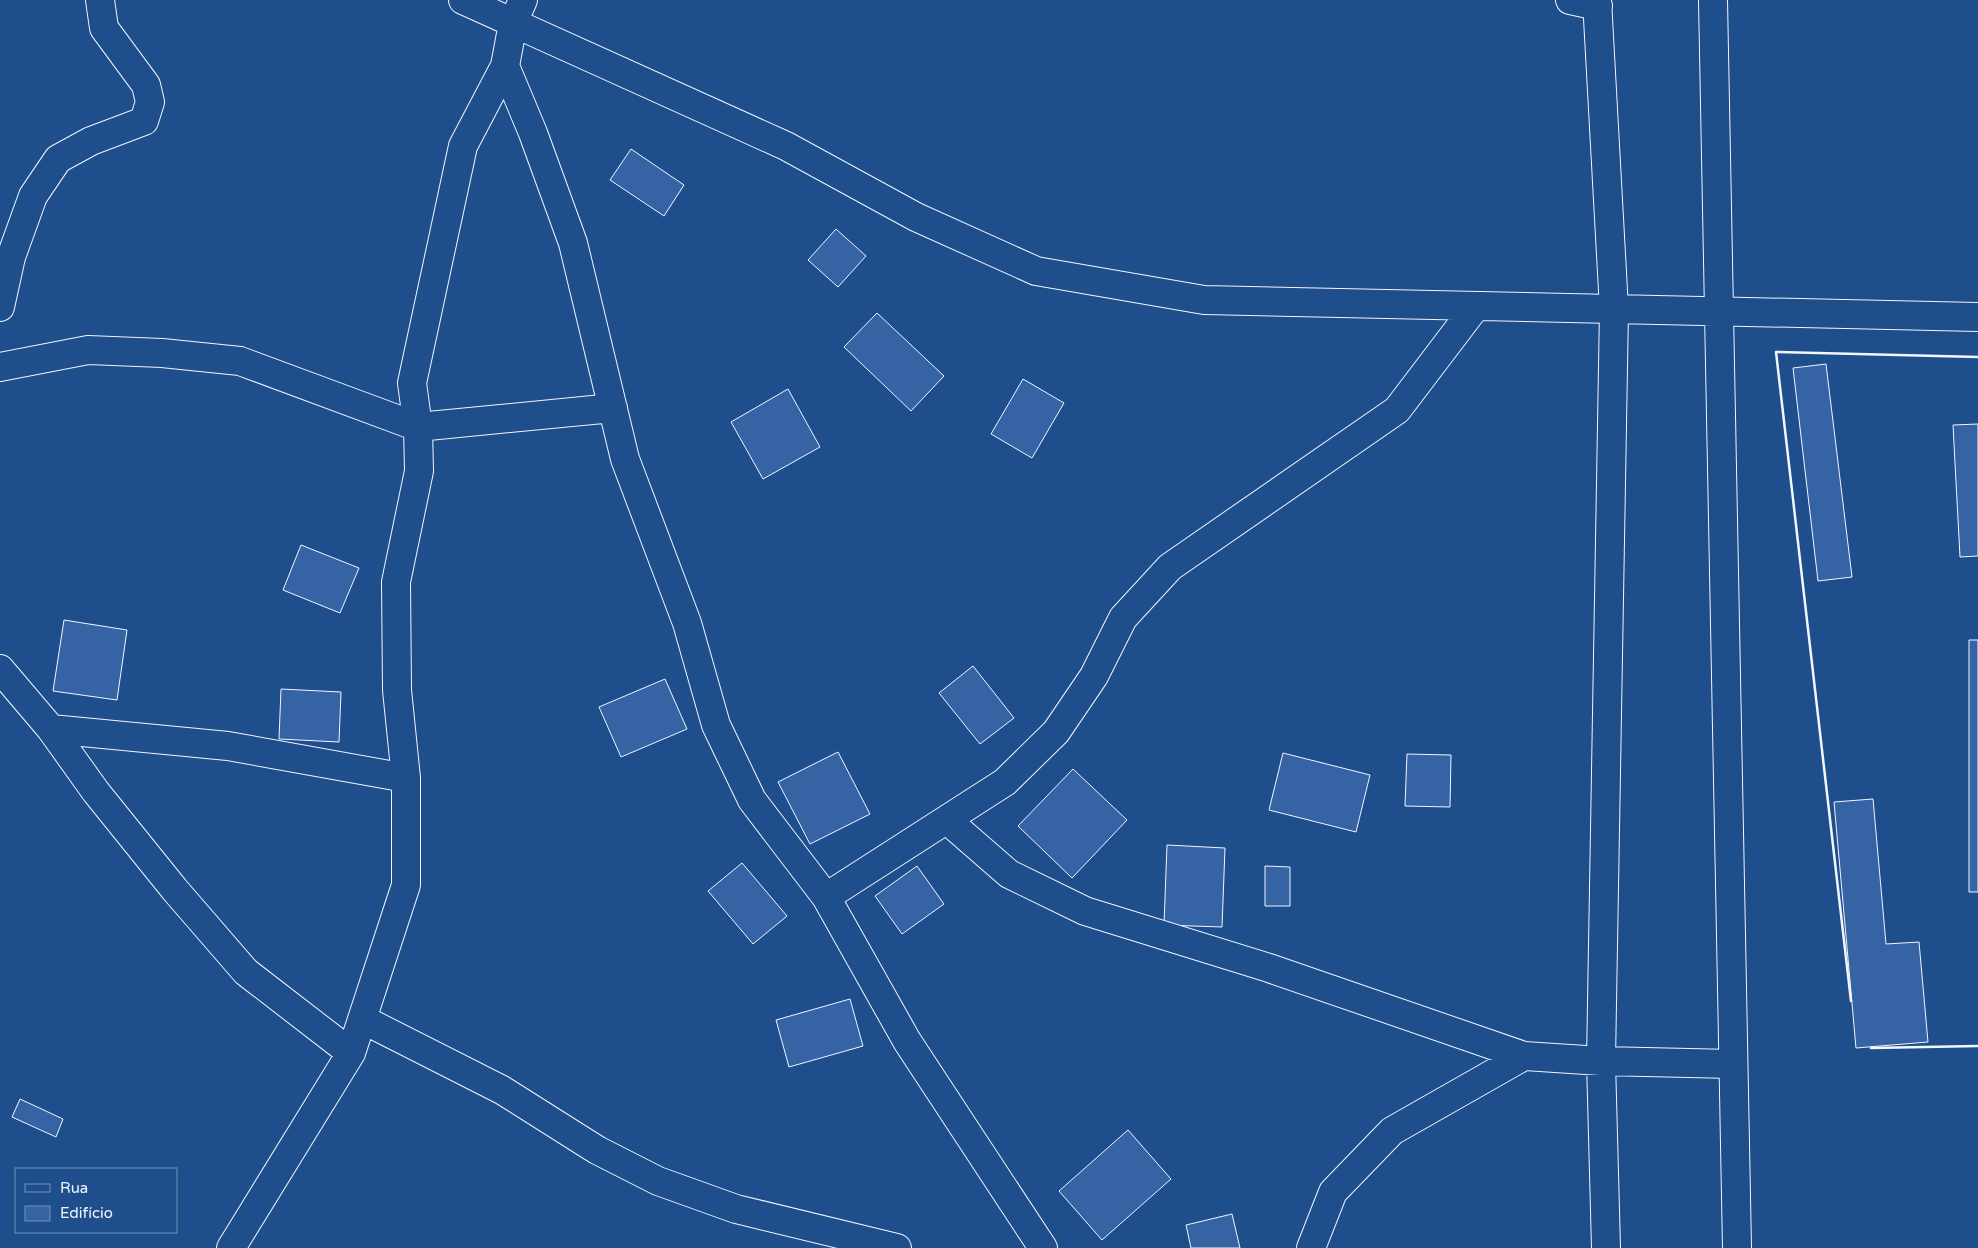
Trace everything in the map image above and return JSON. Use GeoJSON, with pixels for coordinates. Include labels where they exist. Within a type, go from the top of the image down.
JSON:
{"type":"FeatureCollection","features":[{"type":"Feature","properties":{"kind":"street"},"geometry":{"type":"LineString","coordinates":[[0,307],[11,257],[33,196],[58,159],[91,141],[144,121],[150,102],[146,85],[104,28],[100,0]]}},
{"type":"Feature","properties":{"kind":"street"},"geometry":{"type":"LineString","coordinates":[[463,0],[518,11],[786,146],[916,218],[1036,271],[1204,300],[1978,317]]}},
{"type":"Feature","properties":{"kind":"street"},"geometry":{"type":"LineString","coordinates":[[1570,0],[1597,3],[1614,308],[1601,1061],[1606,1248]]}},
{"type":"Feature","properties":{"kind":"street"},"geometry":{"type":"LineString","coordinates":[[1712,0],[1720,311],[1736,1248]]}},
{"type":"Feature","properties":{"kind":"street"},"geometry":{"type":"LineString","coordinates":[[230,1248],[351,1053],[406,885],[406,778],[397,690],[396,582],[419,471],[418,427],[412,382],[463,146],[505,66],[518,11]]}},
{"type":"Feature","properties":{"kind":"street"},"geometry":{"type":"LineString","coordinates":[[505,66],[533,133],[573,243],[625,459],[686,623],[716,725],[752,800],[826,897],[907,1041],[1043,1248]]}},
{"type":"Feature","properties":{"kind":"street"},"geometry":{"type":"LineString","coordinates":[[826,897],[1005,782],[1056,732],[1094,676],[1123,618],[1170,567],[1397,410],[1476,306]]}},
{"type":"Feature","properties":{"kind":"street"},"geometry":{"type":"LineString","coordinates":[[0,367],[88,350],[162,353],[240,361],[418,427],[613,408]]}},
{"type":"Feature","properties":{"kind":"street"},"geometry":{"type":"LineString","coordinates":[[0,669],[51,729],[96,792],[175,890],[246,972],[351,1053]]}},
{"type":"Feature","properties":{"kind":"street"},"geometry":{"type":"LineString","coordinates":[[51,729],[228,746],[406,778]]}},
{"type":"Feature","properties":{"kind":"street"},"geometry":{"type":"LineString","coordinates":[[947,820],[1009,874],[1085,911],[1269,968],[1524,1056],[1601,1061],[1733,1064]]}},
{"type":"Feature","properties":{"kind":"street"},"geometry":{"type":"LineString","coordinates":[[362,1019],[502,1090],[597,1150],[658,1181],[736,1209],[897,1248]]}},
{"type":"Feature","properties":{"kind":"street"},"geometry":{"type":"LineString","coordinates":[[1311,1248],[1333,1192],[1392,1131],[1524,1056]]}},
{"type":"Feature","properties":{"kind":"building"},"geometry":{"type":"Polygon","coordinates":[[[631,149],[684,185],[664,216],[610,180],[631,149]]]}},
{"type":"Feature","properties":{"kind":"building"},"geometry":{"type":"Polygon","coordinates":[[[836,229],[866,256],[838,287],[808,260],[836,229]]]}},
{"type":"Feature","properties":{"kind":"building"},"geometry":{"type":"Polygon","coordinates":[[[877,313],[944,376],[911,411],[844,347],[877,313]]]}},
{"type":"Feature","properties":{"kind":"building"},"geometry":{"type":"Polygon","coordinates":[[[1826,364],[1852,577],[1818,581],[1793,368],[1826,364]]]}},
{"type":"Feature","properties":{"kind":"building"},"geometry":{"type":"Polygon","coordinates":[[[1023,379],[1064,403],[1032,458],[991,434],[1023,379]]]}},
{"type":"Feature","properties":{"kind":"building"},"geometry":{"type":"Polygon","coordinates":[[[788,389],[820,447],[763,479],[731,422],[788,389]]]}},
{"type":"Feature","properties":{"kind":"building"},"geometry":{"type":"Polygon","coordinates":[[[1978,424],[1978,556],[1960,557],[1953,425],[1978,424]]]}},
{"type":"Feature","properties":{"kind":"building"},"geometry":{"type":"Polygon","coordinates":[[[301,545],[359,568],[340,613],[283,590],[301,545]]]}},
{"type":"Feature","properties":{"kind":"building"},"geometry":{"type":"Polygon","coordinates":[[[64,620],[127,630],[117,700],[53,691],[64,620]]]}},
{"type":"Feature","properties":{"kind":"building"},"geometry":{"type":"Polygon","coordinates":[[[1969,640],[1978,640],[1978,892],[1969,892],[1969,640]]]}},
{"type":"Feature","properties":{"kind":"building"},"geometry":{"type":"Polygon","coordinates":[[[973,666],[1014,718],[980,744],[939,693],[973,666]]]}},
{"type":"Feature","properties":{"kind":"building"},"geometry":{"type":"Polygon","coordinates":[[[665,679],[687,729],[621,757],[599,707],[665,679]]]}},
{"type":"Feature","properties":{"kind":"building"},"geometry":{"type":"Polygon","coordinates":[[[281,689],[341,692],[339,742],[279,739],[281,689]]]}},
{"type":"Feature","properties":{"kind":"building"},"geometry":{"type":"Polygon","coordinates":[[[838,752],[870,814],[810,844],[778,782],[838,752]]]}},
{"type":"Feature","properties":{"kind":"building"},"geometry":{"type":"Polygon","coordinates":[[[1283,753],[1370,775],[1356,832],[1269,810],[1283,753]]]}},
{"type":"Feature","properties":{"kind":"building"},"geometry":{"type":"Polygon","coordinates":[[[1407,754],[1451,755],[1450,807],[1405,806],[1407,754]]]}},
{"type":"Feature","properties":{"kind":"building"},"geometry":{"type":"Polygon","coordinates":[[[1073,769],[1127,820],[1072,878],[1018,826],[1073,769]]]}},
{"type":"Feature","properties":{"kind":"building"},"geometry":{"type":"Polygon","coordinates":[[[1873,799],[1886,944],[1919,942],[1928,1042],[1856,1048],[1834,802],[1873,799]]]}},
{"type":"Feature","properties":{"kind":"building"},"geometry":{"type":"Polygon","coordinates":[[[1167,845],[1225,848],[1222,927],[1164,925],[1167,845]]]}},
{"type":"Feature","properties":{"kind":"building"},"geometry":{"type":"Polygon","coordinates":[[[742,863],[787,916],[753,944],[708,891],[742,863]]]}},
{"type":"Feature","properties":{"kind":"building"},"geometry":{"type":"Polygon","coordinates":[[[917,866],[944,904],[902,934],[875,896],[917,866]]]}},
{"type":"Feature","properties":{"kind":"building"},"geometry":{"type":"Polygon","coordinates":[[[1265,866],[1290,867],[1290,906],[1265,906],[1265,866]]]}},
{"type":"Feature","properties":{"kind":"building"},"geometry":{"type":"Polygon","coordinates":[[[850,999],[863,1046],[789,1067],[776,1020],[850,999]]]}},
{"type":"Feature","properties":{"kind":"building"},"geometry":{"type":"Polygon","coordinates":[[[20,1099],[63,1119],[56,1137],[12,1117],[20,1099]]]}},
{"type":"Feature","properties":{"kind":"building"},"geometry":{"type":"Polygon","coordinates":[[[1128,1130],[1171,1179],[1102,1240],[1059,1191],[1128,1130]]]}},
{"type":"Feature","properties":{"kind":"building"},"geometry":{"type":"Polygon","coordinates":[[[1232,1214],[1240,1248],[1191,1248],[1186,1225],[1232,1214]]]}},
{"type":"Feature","properties":{"kind":"wall"},"geometry":{"type":"LineString","coordinates":[[1851,1001],[1776,352],[1978,357]]}},
{"type":"Feature","properties":{"kind":"wall"},"geometry":{"type":"LineString","coordinates":[[1871,1048],[1978,1046]]}}]}
